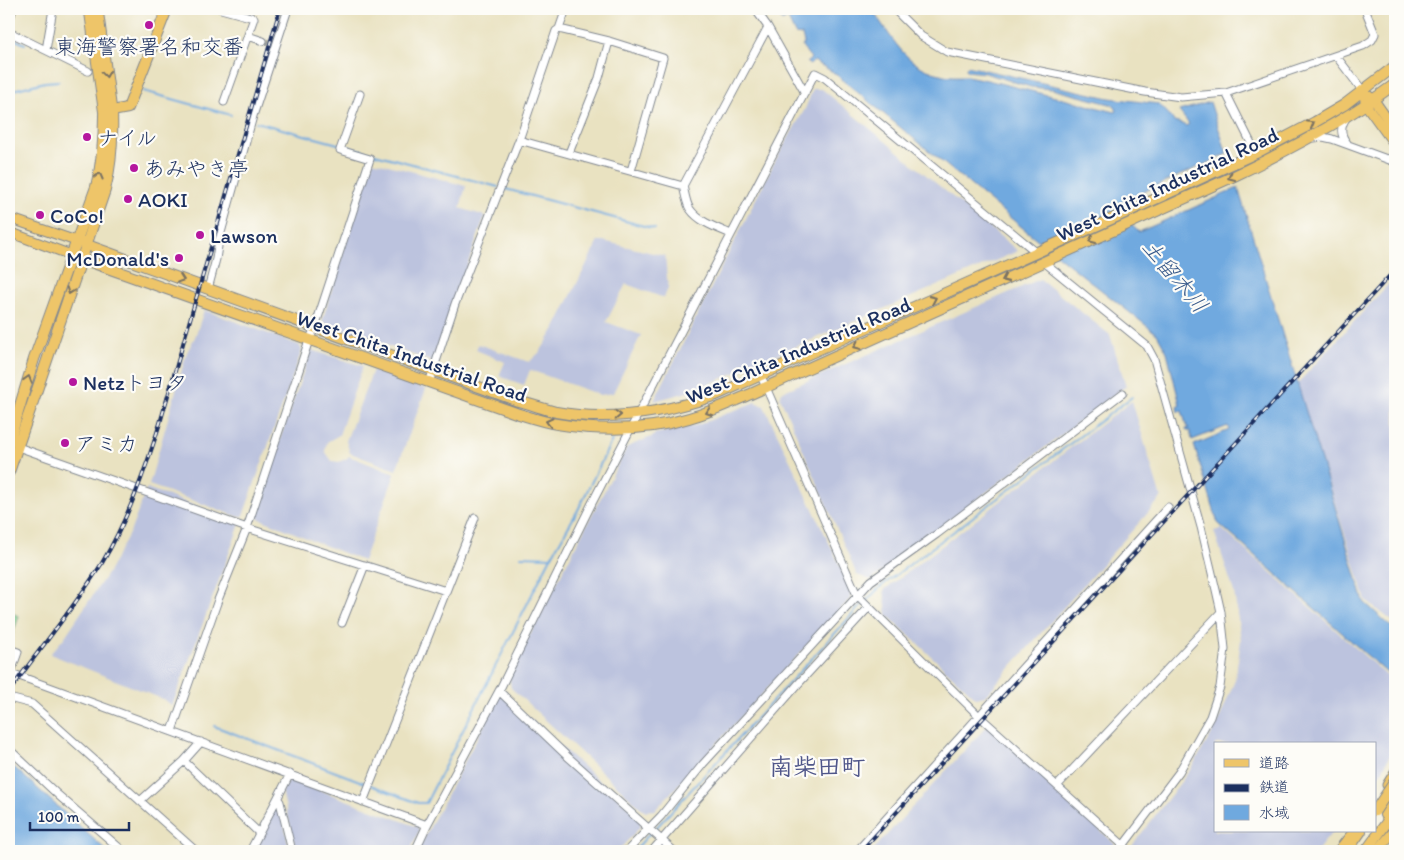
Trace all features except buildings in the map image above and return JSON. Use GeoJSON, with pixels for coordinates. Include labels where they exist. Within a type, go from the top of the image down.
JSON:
{"type":"FeatureCollection","features":[{"type":"Feature","properties":{"kind":"highway"},"geometry":{"type":"LineString","coordinates":[[9,472],[13,444],[76,257],[105,190],[111,168],[113,139],[108,113],[128,108],[167,9]]}},
{"type":"Feature","properties":{"kind":"highway","name":"West Chita Industrial Road"},"geometry":{"type":"LineString","coordinates":[[81,243],[518,401],[555,412],[594,416],[638,414],[690,404],[761,376],[1256,153],[1344,105],[1395,66]]}},
{"type":"Feature","properties":{"kind":"highway","name":"West Chita Industrial Road"},"geometry":{"type":"LineString","coordinates":[[76,257],[516,413],[555,424],[596,429],[631,428],[687,419],[713,410],[1135,221],[1262,163],[1351,114],[1395,84]]}},
{"type":"Feature","properties":{"kind":"highway"},"geometry":{"type":"LineString","coordinates":[[1376,809],[1395,780]]}},
{"type":"Feature","properties":{"kind":"highway"},"geometry":{"type":"LineString","coordinates":[[1376,814],[1395,780]]}},
{"type":"Feature","properties":{"kind":"highway"},"geometry":{"type":"LineString","coordinates":[[1376,829],[1395,799]]}},
{"type":"Feature","properties":{"kind":"highway"},"geometry":{"type":"LineString","coordinates":[[1366,851],[1395,811]]}},
{"type":"Feature","properties":{"kind":"highway"},"geometry":{"type":"LineString","coordinates":[[1347,851],[1360,832]]}},
{"type":"Feature","properties":{"kind":"highway"},"geometry":{"type":"LineString","coordinates":[[1352,851],[1364,832]]}},
{"type":"Feature","properties":{"kind":"highway"},"geometry":{"type":"LineString","coordinates":[[1360,851],[1374,832]]}},
{"type":"Feature","properties":{"kind":"main road"},"geometry":{"type":"LineString","coordinates":[[89,9],[108,113]]}},
{"type":"Feature","properties":{"kind":"main road"},"geometry":{"type":"LineString","coordinates":[[98,9],[108,113]]}},
{"type":"Feature","properties":{"kind":"main road"},"geometry":{"type":"LineString","coordinates":[[1363,91],[1395,145]]}},
{"type":"Feature","properties":{"kind":"main road"},"geometry":{"type":"LineString","coordinates":[[1370,102],[1395,130]]}},
{"type":"Feature","properties":{"kind":"main road"},"geometry":{"type":"LineString","coordinates":[[9,218],[81,243]]}},
{"type":"Feature","properties":{"kind":"main road"},"geometry":{"type":"LineString","coordinates":[[9,232],[76,257]]}},
{"type":"Feature","properties":{"kind":"main road"},"geometry":{"type":"LineString","coordinates":[[1376,800],[1395,772]]}},
{"type":"Feature","properties":{"kind":"main road"},"geometry":{"type":"LineString","coordinates":[[1377,851],[1395,830]]}},
{"type":"Feature","properties":{"kind":"main road"},"geometry":{"type":"LineString","coordinates":[[1338,851],[1353,832]]}},
{"type":"Feature","properties":{"kind":"street"},"geometry":{"type":"LineString","coordinates":[[9,21],[13,9]]}},
{"type":"Feature","properties":{"kind":"street"},"geometry":{"type":"LineString","coordinates":[[46,50],[53,9]]}},
{"type":"Feature","properties":{"kind":"street"},"geometry":{"type":"LineString","coordinates":[[221,9],[254,18],[224,102]]}},
{"type":"Feature","properties":{"kind":"street"},"geometry":{"type":"LineString","coordinates":[[208,288],[219,240],[253,116],[288,9]]}},
{"type":"Feature","properties":{"kind":"street"},"geometry":{"type":"LineString","coordinates":[[429,383],[455,304],[519,140],[556,31],[559,29],[566,9]]}},
{"type":"Feature","properties":{"kind":"street"},"geometry":{"type":"LineString","coordinates":[[755,9],[768,27],[805,93]]}},
{"type":"Feature","properties":{"kind":"street"},"geometry":{"type":"LineString","coordinates":[[894,9],[920,36],[948,52],[1145,92],[1181,97],[1226,93],[1363,46],[1372,40],[1375,34],[1366,10]]}},
{"type":"Feature","properties":{"kind":"street"},"geometry":{"type":"LineString","coordinates":[[731,234],[709,224],[694,213],[689,208],[682,186],[768,27]]}},
{"type":"Feature","properties":{"kind":"street"},"geometry":{"type":"LineString","coordinates":[[559,29],[663,58],[631,171]]}},
{"type":"Feature","properties":{"kind":"street"},"geometry":{"type":"LineString","coordinates":[[9,32],[88,71]]}},
{"type":"Feature","properties":{"kind":"street"},"geometry":{"type":"LineString","coordinates":[[248,36],[263,41]]}},
{"type":"Feature","properties":{"kind":"street"},"geometry":{"type":"LineString","coordinates":[[569,153],[600,78],[609,42]]}},
{"type":"Feature","properties":{"kind":"street"},"geometry":{"type":"LineString","coordinates":[[1336,56],[1363,91]]}},
{"type":"Feature","properties":{"kind":"street"},"geometry":{"type":"LineString","coordinates":[[415,851],[499,691],[591,504],[814,73],[826,78],[1038,252]]}},
{"type":"Feature","properties":{"kind":"street"},"geometry":{"type":"LineString","coordinates":[[1226,93],[1256,153]]}},
{"type":"Feature","properties":{"kind":"street"},"geometry":{"type":"LineString","coordinates":[[172,731],[218,600],[247,528],[370,158],[340,150],[360,94]]}},
{"type":"Feature","properties":{"kind":"street"},"geometry":{"type":"LineString","coordinates":[[1350,145],[1343,138],[1341,130],[1343,122],[1351,114]]}},
{"type":"Feature","properties":{"kind":"street"},"geometry":{"type":"LineString","coordinates":[[1262,163],[1318,137],[1327,137],[1395,162]]}},
{"type":"Feature","properties":{"kind":"street"},"geometry":{"type":"LineString","coordinates":[[519,140],[682,186]]}},
{"type":"Feature","properties":{"kind":"street"},"geometry":{"type":"LineString","coordinates":[[1387,159],[1395,154]]}},
{"type":"Feature","properties":{"kind":"street"},"geometry":{"type":"LineString","coordinates":[[761,376],[857,595],[978,715],[1057,786],[1121,848],[1179,772],[1210,717],[1220,687],[1225,650],[1221,612],[1201,527],[1154,358],[1147,346],[1047,260]]}},
{"type":"Feature","properties":{"kind":"street"},"geometry":{"type":"LineString","coordinates":[[627,851],[703,764],[871,581],[937,534],[1123,392]]}},
{"type":"Feature","properties":{"kind":"street"},"geometry":{"type":"LineString","coordinates":[[13,444],[247,528],[446,591]]}},
{"type":"Feature","properties":{"kind":"street"},"geometry":{"type":"LineString","coordinates":[[856,851],[1168,506]]}},
{"type":"Feature","properties":{"kind":"street"},"geometry":{"type":"LineString","coordinates":[[363,802],[475,518]]}},
{"type":"Feature","properties":{"kind":"street"},"geometry":{"type":"LineString","coordinates":[[342,623],[365,565]]}},
{"type":"Feature","properties":{"kind":"street"},"geometry":{"type":"LineString","coordinates":[[652,851],[828,650],[869,607]]}},
{"type":"Feature","properties":{"kind":"street"},"geometry":{"type":"LineString","coordinates":[[1057,786],[1221,612]]}},
{"type":"Feature","properties":{"kind":"street"},"geometry":{"type":"LineString","coordinates":[[9,649],[18,652],[10,676],[172,731],[428,825]]}},
{"type":"Feature","properties":{"kind":"street"},"geometry":{"type":"LineString","coordinates":[[499,691],[567,756],[674,851]]}},
{"type":"Feature","properties":{"kind":"street"},"geometry":{"type":"LineString","coordinates":[[9,698],[32,704],[196,851]]}},
{"type":"Feature","properties":{"kind":"street"},"geometry":{"type":"LineString","coordinates":[[140,801],[184,761],[201,742]]}},
{"type":"Feature","properties":{"kind":"street"},"geometry":{"type":"LineString","coordinates":[[9,749],[58,795],[123,851]]}},
{"type":"Feature","properties":{"kind":"street"},"geometry":{"type":"LineString","coordinates":[[184,761],[259,833]]}},
{"type":"Feature","properties":{"kind":"street"},"geometry":{"type":"LineString","coordinates":[[250,851],[290,774]]}},
{"type":"Feature","properties":{"kind":"street"},"geometry":{"type":"LineString","coordinates":[[278,799],[292,851]]}},
{"type":"Feature","properties":{"kind":"shaded area"},"geometry":{"type":"Polygon","coordinates":[[[813,89],[822,89],[1018,251],[714,382],[654,401],[775,161],[805,109],[813,89]]]}},
{"type":"Feature","properties":{"kind":"shaded area"},"geometry":{"type":"Polygon","coordinates":[[[373,161],[466,186],[460,208],[485,216],[433,362],[322,322],[354,215],[373,161]]]}},
{"type":"Feature","properties":{"kind":"shaded area"},"geometry":{"type":"Polygon","coordinates":[[[598,241],[665,256],[668,288],[664,298],[626,284],[606,322],[641,335],[613,393],[600,395],[530,370],[524,385],[499,376],[505,362],[476,350],[478,344],[529,362],[540,352],[554,330],[598,241]]]}},
{"type":"Feature","properties":{"kind":"shaded area"},"geometry":{"type":"Polygon","coordinates":[[[1395,277],[1395,623],[1366,601],[1297,384],[1395,277]]]}},
{"type":"Feature","properties":{"kind":"shaded area"},"geometry":{"type":"Polygon","coordinates":[[[1040,279],[1110,335],[1126,386],[871,580],[857,575],[780,397],[782,392],[1040,279]]]}},
{"type":"Feature","properties":{"kind":"shaded area"},"geometry":{"type":"Polygon","coordinates":[[[204,310],[299,345],[302,350],[243,516],[239,517],[149,485],[187,352],[195,337],[204,310]]]}},
{"type":"Feature","properties":{"kind":"shaded area"},"geometry":{"type":"Polygon","coordinates":[[[311,350],[363,366],[339,435],[327,442],[325,451],[332,461],[339,462],[349,456],[395,474],[363,561],[253,516],[311,350]]]}},
{"type":"Feature","properties":{"kind":"shaded area"},"geometry":{"type":"Polygon","coordinates":[[[373,370],[426,389],[396,470],[350,453],[346,441],[373,370]]]}},
{"type":"Feature","properties":{"kind":"shaded area"},"geometry":{"type":"Polygon","coordinates":[[[1132,401],[1162,497],[985,696],[976,698],[887,615],[884,590],[1132,401]]]}},
{"type":"Feature","properties":{"kind":"shaded area"},"geometry":{"type":"Polygon","coordinates":[[[755,402],[764,406],[851,589],[850,599],[655,810],[644,811],[511,688],[509,675],[627,447],[654,436],[654,434],[698,425],[755,402]]]}},
{"type":"Feature","properties":{"kind":"shaded area"},"geometry":{"type":"Polygon","coordinates":[[[147,488],[239,522],[240,524],[172,706],[165,700],[50,654],[64,638],[109,571],[131,530],[147,488]]]}},
{"type":"Feature","properties":{"kind":"shaded area"},"geometry":{"type":"Polygon","coordinates":[[[1222,529],[1395,683],[1395,746],[1376,779],[1376,742],[1214,742],[1214,832],[1332,832],[1317,851],[1128,851],[1190,770],[1217,725],[1235,680],[1241,640],[1234,592],[1214,531],[1222,529]]]}},
{"type":"Feature","properties":{"kind":"shaded area"},"geometry":{"type":"Polygon","coordinates":[[[501,693],[641,818],[640,827],[618,851],[418,851],[501,693]]]}},
{"type":"Feature","properties":{"kind":"shaded area"},"geometry":{"type":"Polygon","coordinates":[[[988,725],[1115,844],[1109,851],[872,851],[988,725]]]}},
{"type":"Feature","properties":{"kind":"shaded area"},"geometry":{"type":"Polygon","coordinates":[[[290,779],[418,827],[419,831],[410,851],[296,851],[282,791],[290,779]]]}},
{"type":"Feature","properties":{"kind":"shaded area"},"geometry":{"type":"Polygon","coordinates":[[[274,805],[280,805],[290,851],[252,851],[274,805]]]}},
{"type":"Feature","properties":{"kind":"green space"},"geometry":{"type":"Polygon","coordinates":[[[9,612],[19,616],[10,643],[9,642],[9,612]]]}},
{"type":"Feature","properties":{"kind":"water","name":"土留木川"},"geometry":{"type":"Polygon","coordinates":[[[782,9],[871,9],[908,57],[928,70],[943,75],[967,76],[987,80],[1115,112],[1117,111],[1114,105],[1052,89],[1031,87],[985,73],[967,71],[966,69],[967,66],[1109,98],[1159,104],[1174,122],[1186,126],[1189,124],[1179,111],[1210,102],[1227,154],[1114,205],[1115,210],[1139,232],[1238,188],[1364,602],[1395,630],[1395,680],[1218,523],[1194,445],[1229,430],[1228,426],[1192,440],[1190,431],[1186,429],[1189,428],[1182,411],[1178,412],[1177,407],[1180,405],[1167,352],[1157,334],[1024,229],[833,72],[814,61],[810,65],[807,63],[811,58],[802,47],[804,43],[802,35],[795,34],[788,19],[782,21],[780,17],[784,13],[782,9]]]}},
{"type":"Feature","properties":{"kind":"water"},"geometry":{"type":"Polygon","coordinates":[[[9,762],[15,768],[107,851],[9,851],[9,762]]]}},
{"type":"Feature","properties":{"kind":"waterway"},"geometry":{"type":"LineString","coordinates":[[9,37],[25,44]]}},
{"type":"Feature","properties":{"kind":"waterway"},"geometry":{"type":"LineString","coordinates":[[9,91],[45,82],[59,81]]}},
{"type":"Feature","properties":{"kind":"waterway"},"geometry":{"type":"LineString","coordinates":[[143,91],[231,115]]}},
{"type":"Feature","properties":{"kind":"waterway"},"geometry":{"type":"LineString","coordinates":[[256,122],[498,187]]}},
{"type":"Feature","properties":{"kind":"waterway"},"geometry":{"type":"LineString","coordinates":[[502,188],[655,229]]}},
{"type":"Feature","properties":{"kind":"waterway"},"geometry":{"type":"LineString","coordinates":[[866,601],[880,587],[1132,397]]}},
{"type":"Feature","properties":{"kind":"waterway"},"geometry":{"type":"LineString","coordinates":[[521,556],[551,557],[578,510],[612,440]]}},
{"type":"Feature","properties":{"kind":"waterway"},"geometry":{"type":"LineString","coordinates":[[214,726],[418,803],[426,803],[551,557]]}},
{"type":"Feature","properties":{"kind":"waterway"},"geometry":{"type":"LineString","coordinates":[[654,830],[862,604]]}},
{"type":"Feature","properties":{"kind":"waterway"},"geometry":{"type":"LineString","coordinates":[[634,851],[650,833]]}},
{"type":"Feature","properties":{"kind":"tunnel"},"geometry":{"type":"LineString","coordinates":[[263,41],[277,45]]}},
{"type":"Feature","properties":{"kind":"railway"},"geometry":{"type":"LineString","coordinates":[[9,692],[102,563],[120,529],[135,494],[160,423],[280,9]]}},
{"type":"Feature","properties":{"kind":"railway"},"geometry":{"type":"LineString","coordinates":[[861,851],[1395,270]]}},
{"type":"Feature","properties":{"kind":"place","name":"東海警察署名和交番"},"geometry":{"type":"Point","coordinates":[149,25]}},
{"type":"Feature","properties":{"kind":"place","name":"ナイル"},"geometry":{"type":"Point","coordinates":[87,137]}},
{"type":"Feature","properties":{"kind":"place","name":"あみやき亭"},"geometry":{"type":"Point","coordinates":[134,168]}},
{"type":"Feature","properties":{"kind":"place","name":"AOKI"},"geometry":{"type":"Point","coordinates":[128,199]}},
{"type":"Feature","properties":{"kind":"place","name":"CoCo!"},"geometry":{"type":"Point","coordinates":[40,215]}},
{"type":"Feature","properties":{"kind":"place","name":"Lawson"},"geometry":{"type":"Point","coordinates":[200,235]}},
{"type":"Feature","properties":{"kind":"place","name":"McDonald's"},"geometry":{"type":"Point","coordinates":[179,258]}},
{"type":"Feature","properties":{"kind":"place","name":"Netzトヨタ"},"geometry":{"type":"Point","coordinates":[73,382]}},
{"type":"Feature","properties":{"kind":"place","name":"アミカ"},"geometry":{"type":"Point","coordinates":[65,443]}},
{"type":"Feature","properties":{"kind":"district","name":"南柴田町"},"geometry":{"type":"Point","coordinates":[817,766]}}]}
